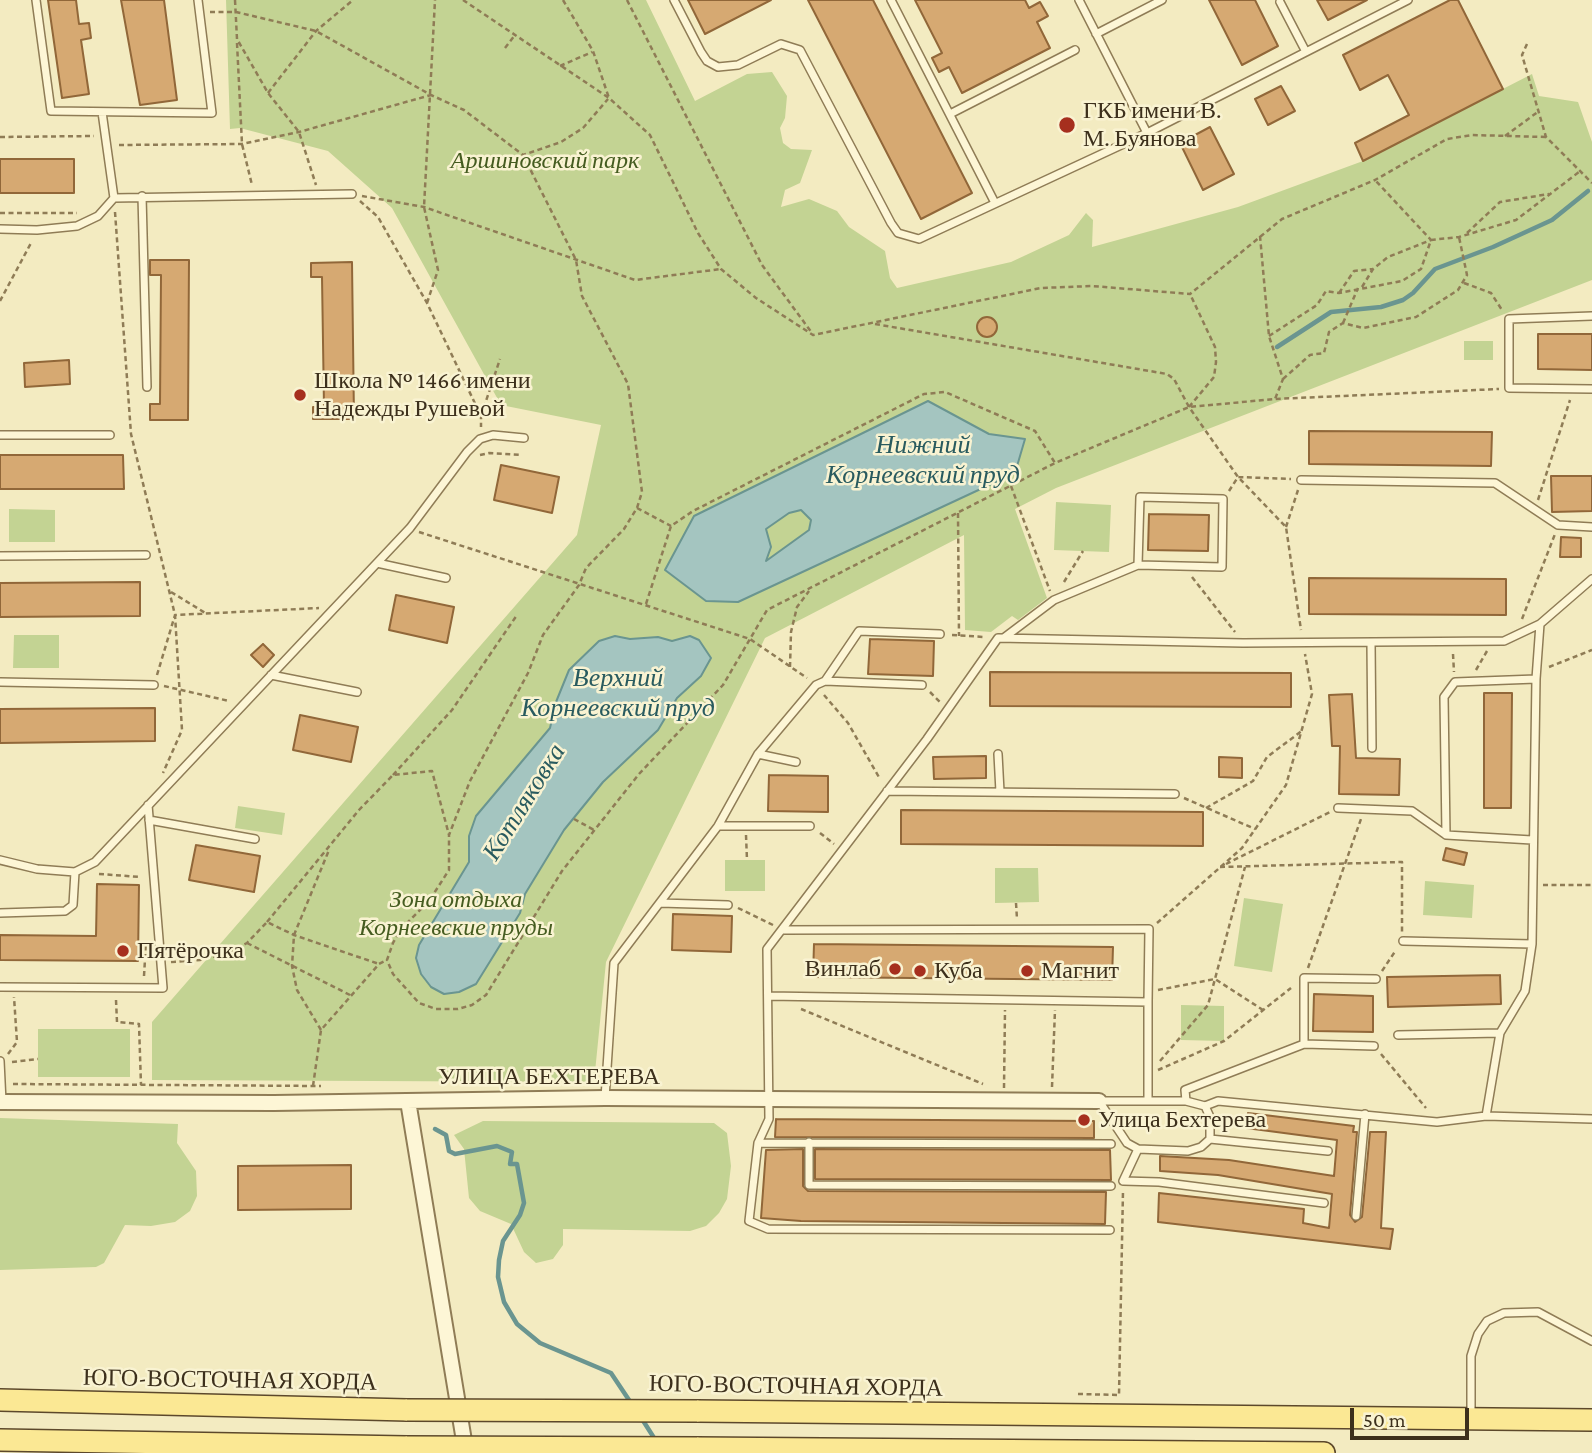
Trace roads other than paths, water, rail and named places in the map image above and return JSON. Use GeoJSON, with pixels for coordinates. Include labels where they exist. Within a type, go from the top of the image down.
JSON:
{"type":"FeatureCollection","features":[{"type":"Feature","properties":{"kind":"main road","name":"ЮГО-ВОСТОЧНАЯ ХОРДА"},"geometry":{"type":"LineString","coordinates":[[0,1400],[407,1410],[1592,1420]]}},
{"type":"Feature","properties":{"kind":"main road"},"geometry":{"type":"LineString","coordinates":[[0,1440],[407,1447],[1324,1453]]}},
{"type":"Feature","properties":{"kind":"street","name":"УЛИЦА БЕХТЕРЕВА"},"geometry":{"type":"LineString","coordinates":[[1,1102],[605,1098],[1099,1101]]}},
{"type":"Feature","properties":{"kind":"street"},"geometry":{"type":"LineString","coordinates":[[408,1101],[466,1453]]}},
{"type":"Feature","properties":{"kind":"lane"},"geometry":{"type":"LineString","coordinates":[[36,0],[51,111],[212,113],[198,0]]}},
{"type":"Feature","properties":{"kind":"lane"},"geometry":{"type":"LineString","coordinates":[[674,0],[701,52],[707,61],[718,67],[738,65],[781,44],[800,50],[898,233],[919,239],[1147,133],[1408,0]]}},
{"type":"Feature","properties":{"kind":"lane"},"geometry":{"type":"LineString","coordinates":[[891,0],[995,202]]}},
{"type":"Feature","properties":{"kind":"lane"},"geometry":{"type":"LineString","coordinates":[[1079,0],[1147,133]]}},
{"type":"Feature","properties":{"kind":"lane"},"geometry":{"type":"LineString","coordinates":[[1096,34],[1162,0]]}},
{"type":"Feature","properties":{"kind":"lane"},"geometry":{"type":"LineString","coordinates":[[1280,2],[1306,52]]}},
{"type":"Feature","properties":{"kind":"lane"},"geometry":{"type":"LineString","coordinates":[[950,114],[1075,50]]}},
{"type":"Feature","properties":{"kind":"lane"},"geometry":{"type":"LineString","coordinates":[[102,112],[114,198]]}},
{"type":"Feature","properties":{"kind":"lane"},"geometry":{"type":"LineString","coordinates":[[0,229],[37,230],[77,226],[98,216],[114,198],[352,194]]}},
{"type":"Feature","properties":{"kind":"lane"},"geometry":{"type":"LineString","coordinates":[[142,196],[148,387]]}},
{"type":"Feature","properties":{"kind":"lane"},"geometry":{"type":"LineString","coordinates":[[1592,316],[1509,319],[1509,388],[1592,390]]}},
{"type":"Feature","properties":{"kind":"lane"},"geometry":{"type":"LineString","coordinates":[[0,435],[110,435]]}},
{"type":"Feature","properties":{"kind":"lane"},"geometry":{"type":"LineString","coordinates":[[0,860],[37,869],[75,872],[95,862],[410,528],[467,452],[480,439],[493,435],[524,438]]}},
{"type":"Feature","properties":{"kind":"lane"},"geometry":{"type":"LineString","coordinates":[[1301,480],[1495,483],[1558,526],[1592,527]]}},
{"type":"Feature","properties":{"kind":"lane"},"geometry":{"type":"LineString","coordinates":[[1110,1230],[768,1229],[749,1221],[758,1143],[769,1119],[767,949],[1001,638],[1054,600],[1138,565],[1222,567],[1223,499],[1140,497],[1138,565]]}},
{"type":"Feature","properties":{"kind":"lane"},"geometry":{"type":"LineString","coordinates":[[0,556],[146,555]]}},
{"type":"Feature","properties":{"kind":"lane"},"geometry":{"type":"LineString","coordinates":[[377,563],[446,579]]}},
{"type":"Feature","properties":{"kind":"lane"},"geometry":{"type":"LineString","coordinates":[[1001,638],[1243,643],[1504,641],[1540,624],[1592,579]]}},
{"type":"Feature","properties":{"kind":"lane"},"geometry":{"type":"LineString","coordinates":[[1486,1116],[1500,1033],[1525,992],[1532,944],[1536,676],[1540,624]]}},
{"type":"Feature","properties":{"kind":"lane"},"geometry":{"type":"LineString","coordinates":[[825,681],[859,631],[940,634]]}},
{"type":"Feature","properties":{"kind":"lane"},"geometry":{"type":"LineString","coordinates":[[1371,643],[1372,748]]}},
{"type":"Feature","properties":{"kind":"lane"},"geometry":{"type":"LineString","coordinates":[[271,675],[357,692]]}},
{"type":"Feature","properties":{"kind":"lane"},"geometry":{"type":"LineString","coordinates":[[1446,835],[1444,697],[1455,682],[1536,676]]}},
{"type":"Feature","properties":{"kind":"lane"},"geometry":{"type":"LineString","coordinates":[[605,1098],[614,963],[718,827],[758,754],[816,685],[825,681],[922,684]]}},
{"type":"Feature","properties":{"kind":"lane"},"geometry":{"type":"LineString","coordinates":[[0,682],[154,685]]}},
{"type":"Feature","properties":{"kind":"lane"},"geometry":{"type":"LineString","coordinates":[[758,754],[796,762]]}},
{"type":"Feature","properties":{"kind":"lane"},"geometry":{"type":"LineString","coordinates":[[998,754],[1000,792]]}},
{"type":"Feature","properties":{"kind":"lane"},"geometry":{"type":"LineString","coordinates":[[887,791],[1175,794]]}},
{"type":"Feature","properties":{"kind":"lane"},"geometry":{"type":"LineString","coordinates":[[0,987],[163,988],[148,805]]}},
{"type":"Feature","properties":{"kind":"lane"},"geometry":{"type":"LineString","coordinates":[[1338,808],[1412,811],[1446,835],[1532,840]]}},
{"type":"Feature","properties":{"kind":"lane"},"geometry":{"type":"LineString","coordinates":[[149,820],[255,839]]}},
{"type":"Feature","properties":{"kind":"lane"},"geometry":{"type":"LineString","coordinates":[[718,827],[810,826]]}},
{"type":"Feature","properties":{"kind":"lane"},"geometry":{"type":"LineString","coordinates":[[0,913],[65,911],[72,905],[75,872]]}},
{"type":"Feature","properties":{"kind":"lane"},"geometry":{"type":"LineString","coordinates":[[660,903],[729,905]]}},
{"type":"Feature","properties":{"kind":"lane"},"geometry":{"type":"LineString","coordinates":[[782,930],[1149,929],[1148,1101]]}},
{"type":"Feature","properties":{"kind":"lane"},"geometry":{"type":"LineString","coordinates":[[1403,941],[1532,944]]}},
{"type":"Feature","properties":{"kind":"lane"},"geometry":{"type":"LineString","coordinates":[[1304,1044],[1304,978],[1377,978]]}},
{"type":"Feature","properties":{"kind":"lane"},"geometry":{"type":"LineString","coordinates":[[768,996],[1149,1002]]}},
{"type":"Feature","properties":{"kind":"lane"},"geometry":{"type":"LineString","coordinates":[[1398,1035],[1500,1033]]}},
{"type":"Feature","properties":{"kind":"lane"},"geometry":{"type":"LineString","coordinates":[[1186,1101],[1185,1090],[1304,1044],[1374,1046]]}},
{"type":"Feature","properties":{"kind":"lane"},"geometry":{"type":"LineString","coordinates":[[1,1062],[1,1102]]}},
{"type":"Feature","properties":{"kind":"lane"},"geometry":{"type":"LineString","coordinates":[[1099,1101],[1186,1101],[1205,1106],[1218,1101],[1437,1122],[1486,1116],[1592,1119]]}},
{"type":"Feature","properties":{"kind":"lane"},"geometry":{"type":"LineString","coordinates":[[1099,1101],[1127,1143],[1138,1149],[1188,1151],[1201,1147],[1210,1139],[1328,1152]]}},
{"type":"Feature","properties":{"kind":"lane"},"geometry":{"type":"LineString","coordinates":[[1205,1106],[1210,1117],[1210,1139]]}},
{"type":"Feature","properties":{"kind":"lane"},"geometry":{"type":"LineString","coordinates":[[1356,1216],[1365,1114]]}},
{"type":"Feature","properties":{"kind":"lane"},"geometry":{"type":"LineString","coordinates":[[758,1143],[1111,1144]]}},
{"type":"Feature","properties":{"kind":"lane"},"geometry":{"type":"LineString","coordinates":[[809,1143],[809,1185],[1111,1186]]}},
{"type":"Feature","properties":{"kind":"lane"},"geometry":{"type":"LineString","coordinates":[[1138,1149],[1123,1181],[1159,1182],[1324,1203]]}},
{"type":"Feature","properties":{"kind":"lane"},"geometry":{"type":"LineString","coordinates":[[1470,1420],[1471,1356],[1478,1334],[1487,1321],[1504,1313],[1538,1312],[1592,1341]]}},
{"type":"Feature","properties":{"kind":"water","name":"Нижний Корнеевский пруд"},"geometry":{"type":"Polygon","coordinates":[[[928,401],[989,434],[1025,439],[1015,473],[738,602],[706,601],[665,570],[694,516],[928,401]],[[801,510],[789,513],[766,529],[771,547],[766,561],[809,530],[811,520],[801,510]]]}},
{"type":"Feature","properties":{"kind":"water","name":"Верхний Корнеевский пруд"},"geometry":{"type":"Polygon","coordinates":[[[615,636],[630,639],[658,637],[672,641],[690,636],[699,640],[711,658],[701,676],[677,698],[658,730],[603,782],[564,830],[525,894],[520,913],[476,984],[459,992],[444,994],[431,987],[421,974],[416,958],[419,945],[469,862],[469,836],[476,816],[550,728],[556,702],[569,670],[599,641],[615,636]]]}},
{"type":"Feature","properties":{"kind":"waterway","name":"Котляковка"},"geometry":{"type":"LineString","coordinates":[[1277,347],[1331,312],[1381,307],[1403,300],[1435,269],[1493,247],[1552,220],[1588,191]]}},
{"type":"Feature","properties":{"kind":"waterway","name":"Котляковка"},"geometry":{"type":"LineString","coordinates":[[435,1129],[446,1135],[449,1151],[455,1154],[497,1146],[512,1152],[510,1164],[517,1164],[524,1203],[520,1215],[503,1241],[499,1260],[498,1277],[504,1302],[517,1324],[540,1343],[611,1373],[631,1403]]}},
{"type":"Feature","properties":{"kind":"waterway","name":"Котляковка"},"geometry":{"type":"LineString","coordinates":[[642,1419],[656,1441]]}},
{"type":"Feature","properties":{"kind":"place","name":"ГКБ имени В. М. Буянова"},"geometry":{"type":"Point","coordinates":[1067,125]}},
{"type":"Feature","properties":{"kind":"place","name":"Школа № 1466 имени Надежды Рушевой"},"geometry":{"type":"Point","coordinates":[300,395]}},
{"type":"Feature","properties":{"kind":"place","name":"Пятёрочка"},"geometry":{"type":"Point","coordinates":[123,951]}},
{"type":"Feature","properties":{"kind":"place","name":"Винлаб"},"geometry":{"type":"Point","coordinates":[895,969]}},
{"type":"Feature","properties":{"kind":"place","name":"Куба"},"geometry":{"type":"Point","coordinates":[920,971]}},
{"type":"Feature","properties":{"kind":"place","name":"Магнит"},"geometry":{"type":"Point","coordinates":[1027,971]}},
{"type":"Feature","properties":{"kind":"place","name":"Улица Бехтерева"},"geometry":{"type":"Point","coordinates":[1084,1120]}},
{"type":"Feature","properties":{"kind":"park label","name":"Аршиновский парк"},"geometry":{"type":"Point","coordinates":[545,161]}},
{"type":"Feature","properties":{"kind":"park label","name":"Зона отдыха Корнеевские пруды"},"geometry":{"type":"Point","coordinates":[456,914]}}]}
